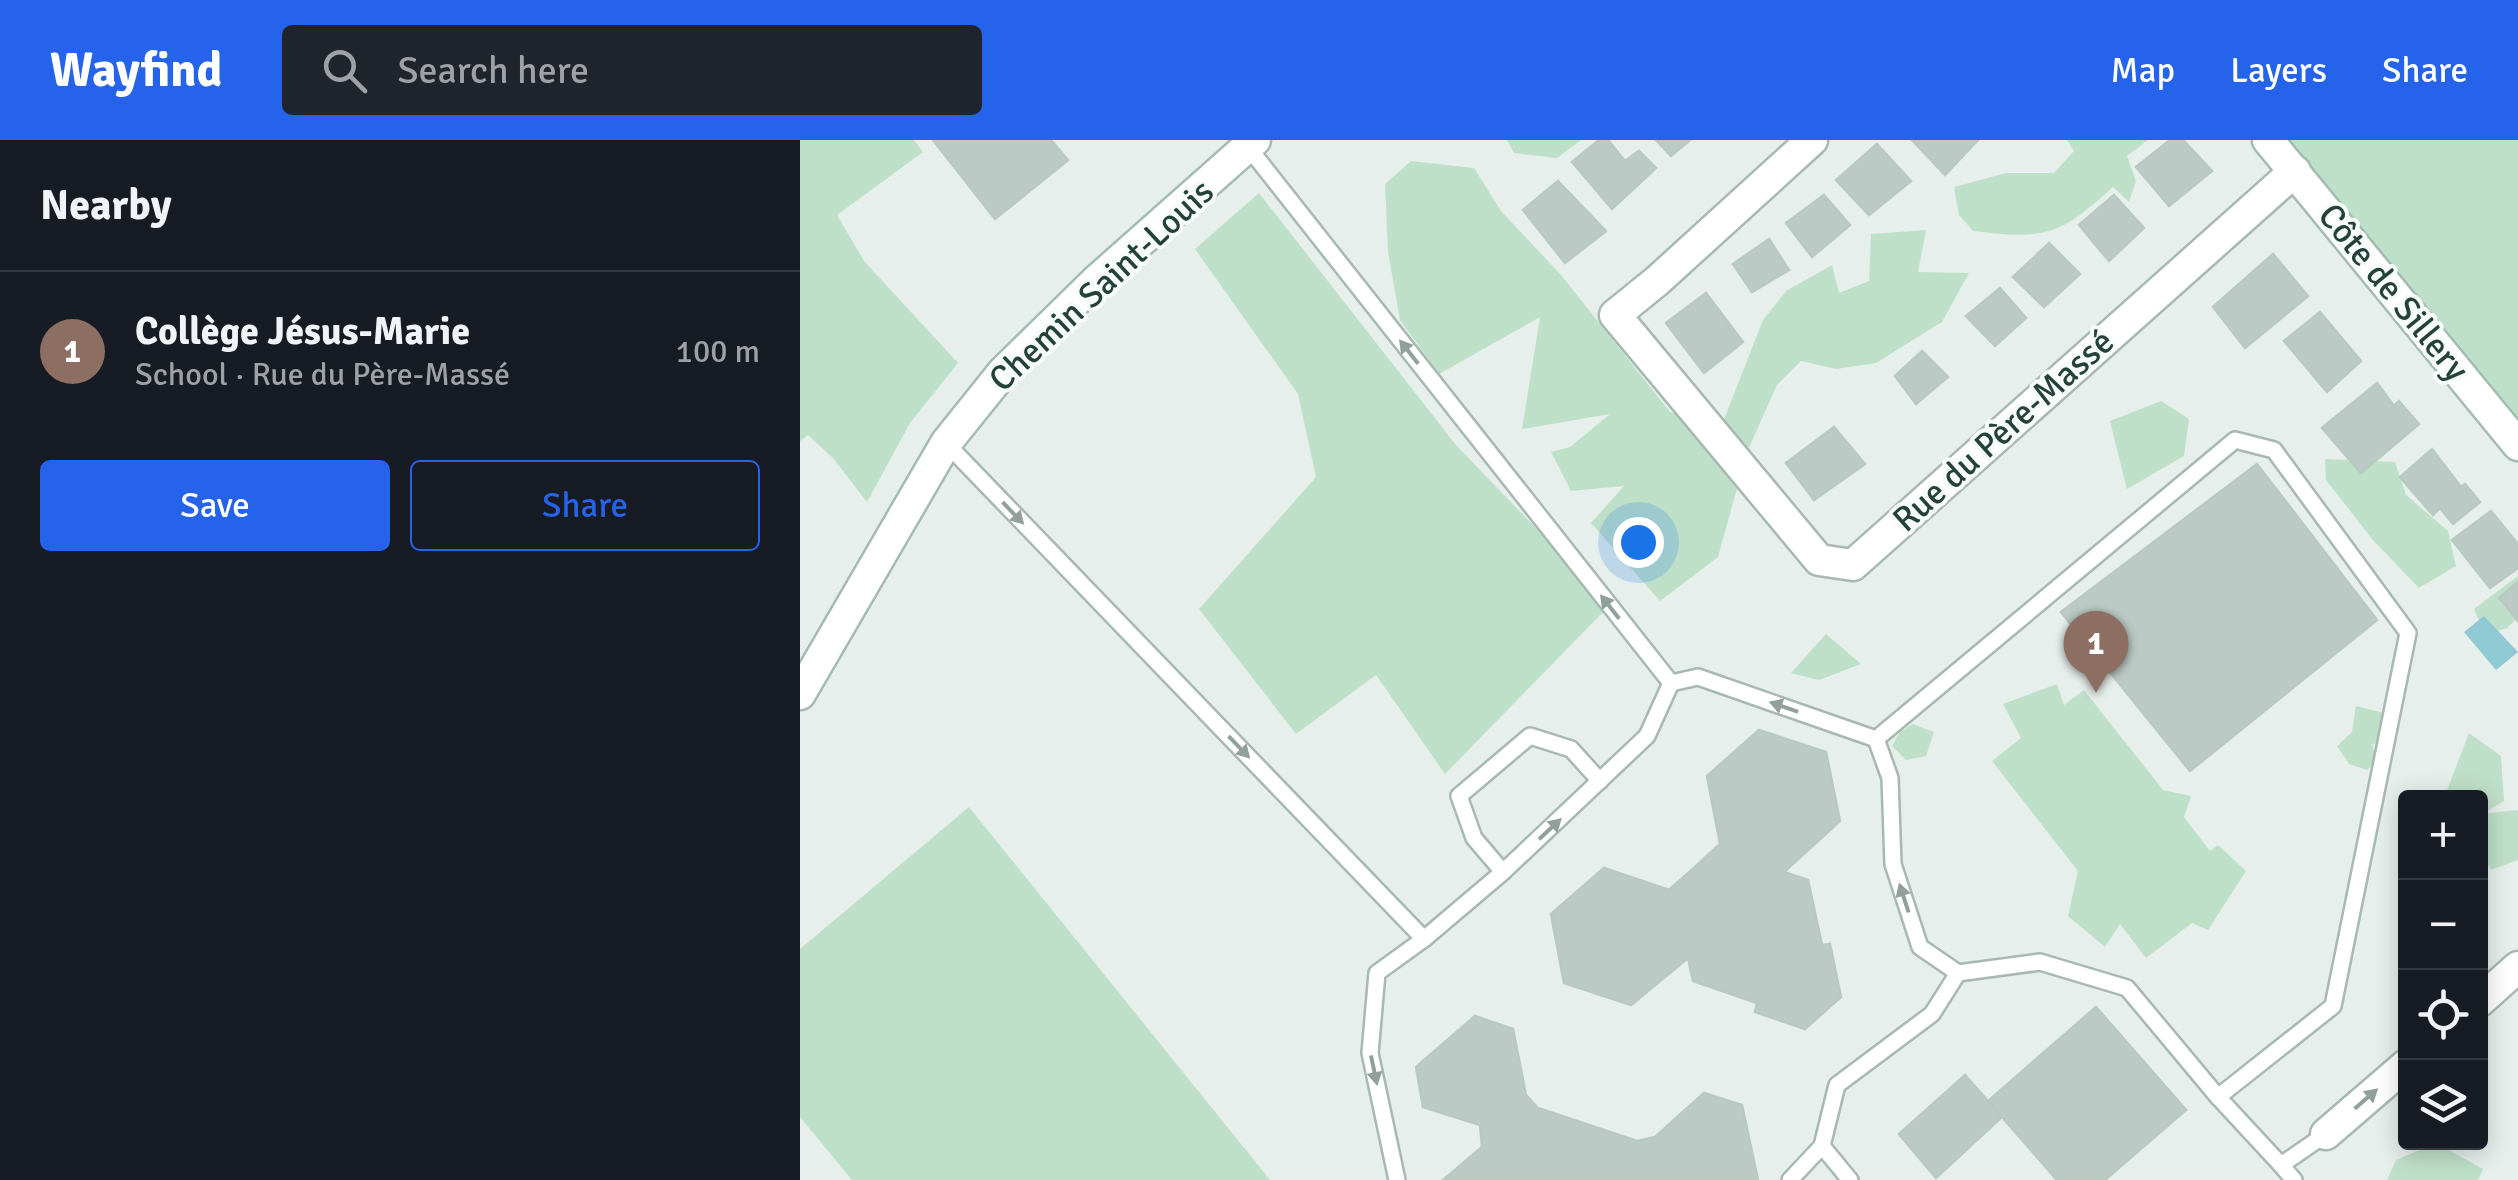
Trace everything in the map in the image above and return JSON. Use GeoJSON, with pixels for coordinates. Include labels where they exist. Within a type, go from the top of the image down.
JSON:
{"type":"FeatureCollection","features":[{"type":"Feature","properties":{"kind":"street","name":"Rue du Père-Massé"},"geometry":{"type":"LineString","coordinates":[[1812,140],[1615,316],[1819,560],[1853,565],[2295,171]]}},
{"type":"Feature","properties":{"kind":"street","name":"Côte de Sillery"},"geometry":{"type":"LineString","coordinates":[[2268,140],[2518,445]]}},
{"type":"Feature","properties":{"kind":"street","name":"Chemin Saint-Louis"},"geometry":{"type":"LineString","coordinates":[[800,694],[946,443],[1003,372],[1097,280],[1252,143]]}},
{"type":"Feature","properties":{"kind":"street"},"geometry":{"type":"LineString","coordinates":[[2488,994],[2518,967]]}},
{"type":"Feature","properties":{"kind":"street"},"geometry":{"type":"LineString","coordinates":[[2326,1134],[2398,1072]]}},
{"type":"Feature","properties":{"kind":"lane"},"geometry":{"type":"LineString","coordinates":[[1252,143],[1670,684]]}},
{"type":"Feature","properties":{"kind":"lane"},"geometry":{"type":"LineString","coordinates":[[1876,739],[2235,440],[2274,450],[2408,633],[2333,1006],[2218,1097]]}},
{"type":"Feature","properties":{"kind":"lane"},"geometry":{"type":"LineString","coordinates":[[946,443],[1424,940]]}},
{"type":"Feature","properties":{"kind":"lane"},"geometry":{"type":"LineString","coordinates":[[1670,684],[1698,676],[1876,739]]}},
{"type":"Feature","properties":{"kind":"lane"},"geometry":{"type":"LineString","coordinates":[[1398,1180],[1370,1053],[1377,973],[1424,940],[1503,872],[1647,736],[1670,684]]}},
{"type":"Feature","properties":{"kind":"lane"},"geometry":{"type":"LineString","coordinates":[[1503,872],[1474,838],[1459,796],[1530,736],[1571,748],[1600,782]]}},
{"type":"Feature","properties":{"kind":"lane"},"geometry":{"type":"LineString","coordinates":[[1876,739],[1890,778],[1893,864],[1920,948],[1958,973],[2040,962],[2127,988],[2294,1180]]}},
{"type":"Feature","properties":{"kind":"lane"},"geometry":{"type":"LineString","coordinates":[[1790,1180],[1822,1146],[1838,1085],[1932,1014],[1958,973]]}},
{"type":"Feature","properties":{"kind":"lane"},"geometry":{"type":"LineString","coordinates":[[2282,1165],[2326,1134]]}},
{"type":"Feature","properties":{"kind":"lane"},"geometry":{"type":"LineString","coordinates":[[1822,1146],[1850,1180]]}},
{"type":"Feature","properties":{"kind":"green space"},"geometry":{"type":"Polygon","coordinates":[[[800,140],[914,140],[923,152],[837,215],[864,261],[958,363],[910,423],[867,502],[833,458],[808,435],[800,441],[800,140]]]}},
{"type":"Feature","properties":{"kind":"green space"},"geometry":{"type":"Polygon","coordinates":[[[1507,140],[1581,140],[1557,158],[1514,153],[1507,140]]]}},
{"type":"Feature","properties":{"kind":"green space"},"geometry":{"type":"Polygon","coordinates":[[[2067,140],[2148,140],[2127,156],[2136,181],[2129,202],[2113,187],[2064,225],[2035,234],[1973,231],[1959,215],[1954,187],[2006,173],[2054,173],[2074,151],[2067,140]]]}},
{"type":"Feature","properties":{"kind":"green space"},"geometry":{"type":"Polygon","coordinates":[[[2268,140],[2518,140],[2518,444],[2268,140]]]}},
{"type":"Feature","properties":{"kind":"green space"},"geometry":{"type":"Polygon","coordinates":[[[1411,161],[1474,168],[1501,211],[1561,275],[1670,412],[1721,427],[1763,320],[1786,291],[1832,265],[1839,293],[1869,281],[1871,234],[1926,230],[1918,272],[1969,273],[1942,322],[1876,363],[1836,369],[1801,361],[1777,385],[1747,452],[1718,557],[1660,601],[1591,523],[1624,486],[1571,491],[1551,452],[1570,447],[1610,414],[1522,429],[1540,317],[1439,374],[1400,320],[1388,252],[1385,184],[1411,161]]]}},
{"type":"Feature","properties":{"kind":"green space"},"geometry":{"type":"Polygon","coordinates":[[[1259,193],[1456,445],[1610,605],[1445,774],[1376,675],[1296,734],[1199,609],[1316,477],[1298,394],[1195,249],[1259,193]]]}},
{"type":"Feature","properties":{"kind":"green space"},"geometry":{"type":"Polygon","coordinates":[[[2161,401],[2189,419],[2184,456],[2127,489],[2110,421],[2161,401]]]}},
{"type":"Feature","properties":{"kind":"green space"},"geometry":{"type":"Polygon","coordinates":[[[2325,459],[2395,462],[2406,495],[2448,531],[2456,566],[2419,588],[2373,540],[2326,480],[2325,459]]]}},
{"type":"Feature","properties":{"kind":"green space"},"geometry":{"type":"Polygon","coordinates":[[[2518,576],[2518,617],[2507,628],[2485,635],[2474,609],[2518,576]]]}},
{"type":"Feature","properties":{"kind":"green space"},"geometry":{"type":"Polygon","coordinates":[[[1826,634],[1861,664],[1819,680],[1791,673],[1826,634]]]}},
{"type":"Feature","properties":{"kind":"green space"},"geometry":{"type":"Polygon","coordinates":[[[2057,684],[2064,705],[2084,690],[2163,790],[2191,796],[2184,817],[2210,851],[2218,845],[2246,871],[2208,930],[2192,923],[2146,958],[2120,924],[2105,947],[2068,916],[2078,871],[1992,761],[2021,738],[2003,704],[2057,684]]]}},
{"type":"Feature","properties":{"kind":"green space"},"geometry":{"type":"Polygon","coordinates":[[[2356,706],[2400,717],[2394,741],[2372,744],[2377,760],[2367,770],[2349,764],[2337,746],[2352,732],[2356,706]]]}},
{"type":"Feature","properties":{"kind":"green space"},"geometry":{"type":"Polygon","coordinates":[[[1913,724],[1934,732],[1926,756],[1906,760],[1892,746],[1900,732],[1913,724]]]}},
{"type":"Feature","properties":{"kind":"green space"},"geometry":{"type":"Polygon","coordinates":[[[2469,733],[2501,756],[2504,801],[2488,811],[2488,790],[2447,790],[2469,733]]]}},
{"type":"Feature","properties":{"kind":"green space"},"geometry":{"type":"Polygon","coordinates":[[[969,807],[1270,1180],[852,1180],[800,1117],[800,949],[969,807]]]}},
{"type":"Feature","properties":{"kind":"green space"},"geometry":{"type":"Polygon","coordinates":[[[2518,810],[2518,860],[2491,870],[2488,865],[2488,813],[2518,810]]]}},
{"type":"Feature","properties":{"kind":"green space"},"geometry":{"type":"Polygon","coordinates":[[[2420,1150],[2449,1150],[2483,1169],[2478,1180],[2387,1180],[2396,1160],[2420,1150]]]}},
{"type":"Feature","properties":{"kind":"water"},"geometry":{"type":"Polygon","coordinates":[[[2484,616],[2518,652],[2496,670],[2464,632],[2484,616]]]}},
{"type":"Feature","properties":{"kind":"building"},"geometry":{"type":"Polygon","coordinates":[[[933,140],[1051,140],[1068,160],[995,219],[933,140]]]}},
{"type":"Feature","properties":{"kind":"building"},"geometry":{"type":"Polygon","coordinates":[[[1599,140],[1608,140],[1625,161],[1639,151],[1656,168],[1612,209],[1572,162],[1599,140]]]}},
{"type":"Feature","properties":{"kind":"building"},"geometry":{"type":"Polygon","coordinates":[[[1656,140],[1690,140],[1671,156],[1656,140]]]}},
{"type":"Feature","properties":{"kind":"building"},"geometry":{"type":"Polygon","coordinates":[[[1912,140],[1978,140],[1945,175],[1912,140]]]}},
{"type":"Feature","properties":{"kind":"building"},"geometry":{"type":"Polygon","coordinates":[[[2170,140],[2183,140],[2212,171],[2169,206],[2136,167],[2170,140]]]}},
{"type":"Feature","properties":{"kind":"building"},"geometry":{"type":"Polygon","coordinates":[[[1877,144],[1911,181],[1869,215],[1836,180],[1877,144]]]}},
{"type":"Feature","properties":{"kind":"building"},"geometry":{"type":"Polygon","coordinates":[[[1558,181],[1606,231],[1565,263],[1523,210],[1558,181]]]}},
{"type":"Feature","properties":{"kind":"building"},"geometry":{"type":"Polygon","coordinates":[[[1824,195],[1850,225],[1812,257],[1786,223],[1824,195]]]}},
{"type":"Feature","properties":{"kind":"building"},"geometry":{"type":"Polygon","coordinates":[[[2114,195],[2144,228],[2109,261],[2079,225],[2114,195]]]}},
{"type":"Feature","properties":{"kind":"building"},"geometry":{"type":"Polygon","coordinates":[[[1769,239],[1789,270],[1752,292],[1733,264],[1769,239]]]}},
{"type":"Feature","properties":{"kind":"building"},"geometry":{"type":"Polygon","coordinates":[[[2049,243],[2080,274],[2044,307],[2013,277],[2049,243]]]}},
{"type":"Feature","properties":{"kind":"building"},"geometry":{"type":"Polygon","coordinates":[[[2273,254],[2308,296],[2245,348],[2213,307],[2273,254]]]}},
{"type":"Feature","properties":{"kind":"building"},"geometry":{"type":"Polygon","coordinates":[[[2000,288],[2026,318],[1995,346],[1966,316],[2000,288]]]}},
{"type":"Feature","properties":{"kind":"building"},"geometry":{"type":"Polygon","coordinates":[[[1706,293],[1743,342],[1704,373],[1666,323],[1706,293]]]}},
{"type":"Feature","properties":{"kind":"building"},"geometry":{"type":"Polygon","coordinates":[[[2320,312],[2361,361],[2327,392],[2284,341],[2320,312]]]}},
{"type":"Feature","properties":{"kind":"building"},"geometry":{"type":"Polygon","coordinates":[[[1922,351],[1948,377],[1916,404],[1895,376],[1922,351]]]}},
{"type":"Feature","properties":{"kind":"building"},"geometry":{"type":"Polygon","coordinates":[[[2377,383],[2394,406],[2399,401],[2419,424],[2361,473],[2322,428],[2377,383]]]}},
{"type":"Feature","properties":{"kind":"building"},"geometry":{"type":"Polygon","coordinates":[[[1834,427],[1865,464],[1814,500],[1786,463],[1834,427]]]}},
{"type":"Feature","properties":{"kind":"building"},"geometry":{"type":"Polygon","coordinates":[[[2432,449],[2461,487],[2465,484],[2480,502],[2453,524],[2440,508],[2433,515],[2400,477],[2432,449]]]}},
{"type":"Feature","properties":{"kind":"building"},"geometry":{"type":"Polygon","coordinates":[[[2257,464],[2377,620],[2190,771],[2061,612],[2257,464]]]}},
{"type":"Feature","properties":{"kind":"building"},"geometry":{"type":"Polygon","coordinates":[[[2491,511],[2518,544],[2518,568],[2490,588],[2452,540],[2491,511]]]}},
{"type":"Feature","properties":{"kind":"building"},"geometry":{"type":"Polygon","coordinates":[[[2518,582],[2518,621],[2499,598],[2518,582]]]}},
{"type":"Feature","properties":{"kind":"building"},"geometry":{"type":"Polygon","coordinates":[[[1759,730],[1826,752],[1840,821],[1784,872],[1808,880],[1822,945],[1830,944],[1841,997],[1805,1029],[1755,1012],[1757,1003],[1693,981],[1688,958],[1631,1005],[1564,983],[1551,914],[1604,868],[1669,890],[1720,844],[1707,776],[1759,730]]]}},
{"type":"Feature","properties":{"kind":"building"},"geometry":{"type":"Polygon","coordinates":[[[2096,1007],[2186,1110],[2105,1180],[2057,1180],[1988,1101],[2096,1007]]]}},
{"type":"Feature","properties":{"kind":"building"},"geometry":{"type":"Polygon","coordinates":[[[1475,1016],[1513,1029],[1526,1095],[1538,1108],[1637,1141],[1655,1137],[1704,1093],[1742,1105],[1758,1180],[1443,1180],[1482,1147],[1480,1125],[1423,1107],[1416,1067],[1475,1016]]]}},
{"type":"Feature","properties":{"kind":"building"},"geometry":{"type":"Polygon","coordinates":[[[1965,1075],[2002,1117],[1936,1178],[1899,1134],[1965,1075]]]}},
{"type":"Feature","properties":{"kind":"place","name":"Collège Jésus-Marie"},"geometry":{"type":"Point","coordinates":[2096,693]}}]}
